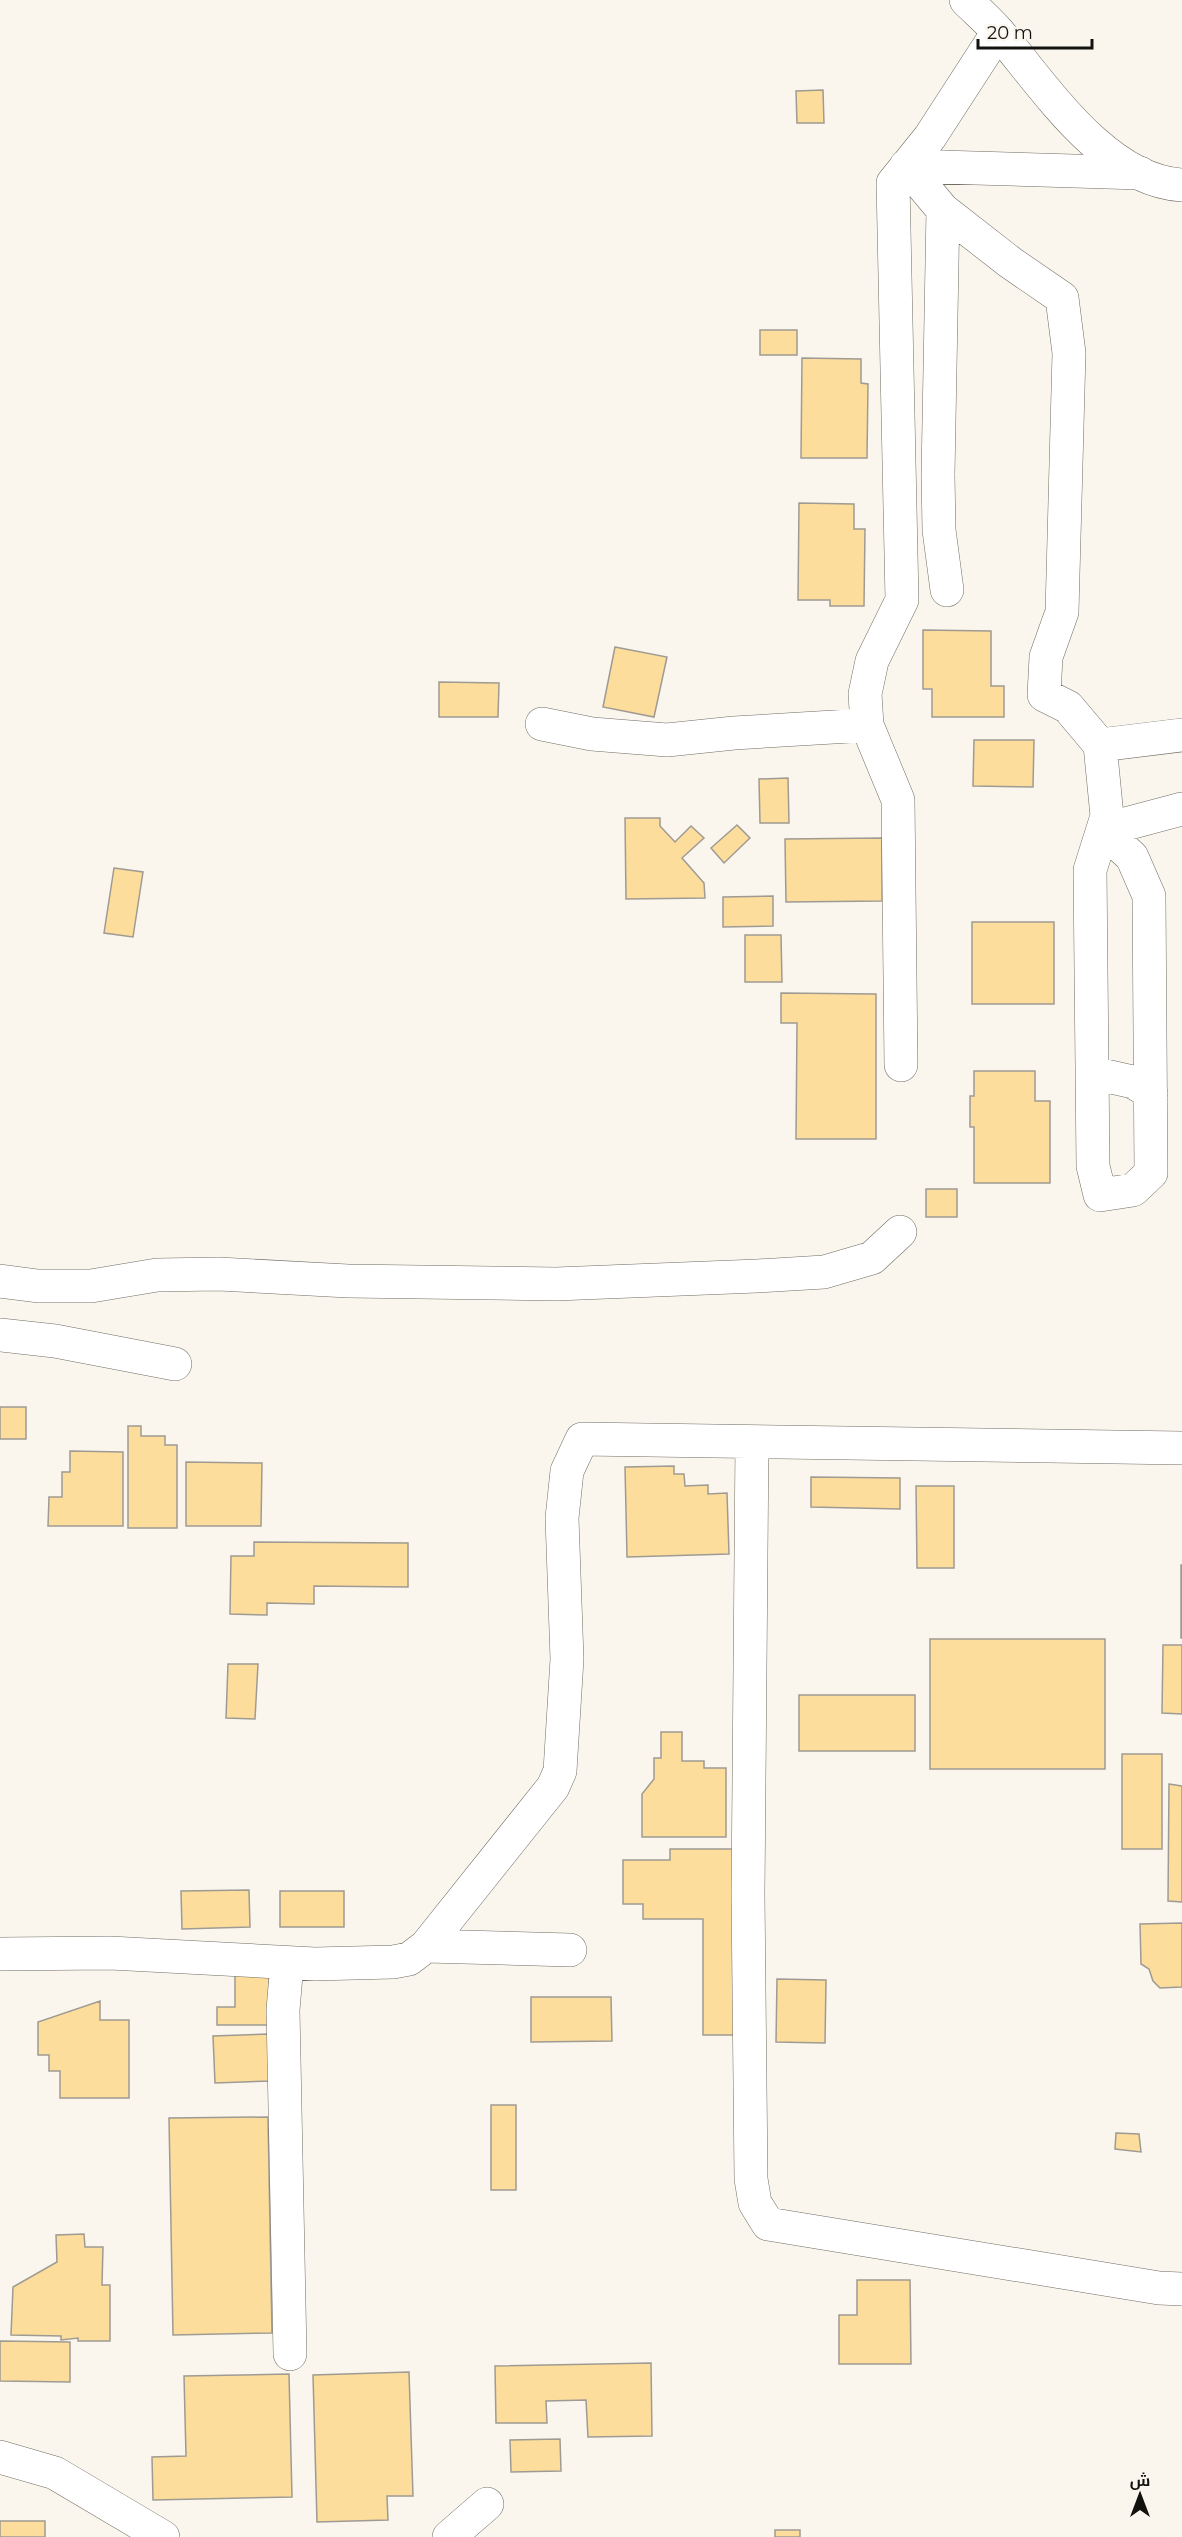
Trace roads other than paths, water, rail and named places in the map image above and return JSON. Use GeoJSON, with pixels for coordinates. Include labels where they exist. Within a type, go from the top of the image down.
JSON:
{"type":"FeatureCollection","features":[{"type":"Feature","properties":{"kind":"street"},"geometry":{"type":"LineString","coordinates":[[966,0],[998,32],[1041,86],[1097,147],[1140,173],[1168,184],[1182,185]]}},
{"type":"Feature","properties":{"kind":"street"},"geometry":{"type":"LineString","coordinates":[[901,1065],[898,800],[867,725],[865,694],[872,661],[902,600],[893,183],[930,137],[998,32]]}},
{"type":"Feature","properties":{"kind":"street"},"geometry":{"type":"LineString","coordinates":[[906,166],[1140,173]]}},
{"type":"Feature","properties":{"kind":"street"},"geometry":{"type":"LineString","coordinates":[[906,166],[943,210],[1011,263],[1062,298],[1069,353],[1062,612],[1046,657],[1044,695],[1068,707],[1100,745],[1107,816],[1090,870],[1094,1166],[1100,1195],[1132,1190],[1151,1173],[1149,896],[1132,857],[1103,830]]}},
{"type":"Feature","properties":{"kind":"street"},"geometry":{"type":"LineString","coordinates":[[943,210],[938,476],[939,530],[947,590]]}},
{"type":"Feature","properties":{"kind":"street"},"geometry":{"type":"LineString","coordinates":[[542,724],[592,734],[667,740],[734,733],[867,725]]}},
{"type":"Feature","properties":{"kind":"street"},"geometry":{"type":"LineString","coordinates":[[1100,745],[1182,735]]}},
{"type":"Feature","properties":{"kind":"street"},"geometry":{"type":"LineString","coordinates":[[1103,830],[1182,809]]}},
{"type":"Feature","properties":{"kind":"street"},"geometry":{"type":"LineString","coordinates":[[1093,1073],[1132,1082],[1151,1093]]}},
{"type":"Feature","properties":{"kind":"street"},"geometry":{"type":"LineString","coordinates":[[0,1281],[38,1286],[91,1286],[157,1275],[219,1274],[348,1281],[556,1284],[768,1276],[824,1272],[872,1258],[900,1232]]}},
{"type":"Feature","properties":{"kind":"street"},"geometry":{"type":"LineString","coordinates":[[0,1335],[55,1341],[175,1364]]}},
{"type":"Feature","properties":{"kind":"street"},"geometry":{"type":"LineString","coordinates":[[0,1954],[110,1953],[287,1963],[393,1962],[409,1959],[426,1946],[553,1787],[560,1771],[567,1659],[562,1518],[567,1471],[582,1439],[1182,1448]]}},
{"type":"Feature","properties":{"kind":"street"},"geometry":{"type":"LineString","coordinates":[[752,1442],[748,1894],[751,2180],[755,2203],[768,2224],[1148,2287],[1182,2289]]}},
{"type":"Feature","properties":{"kind":"street"},"geometry":{"type":"LineString","coordinates":[[426,1946],[570,1950]]}},
{"type":"Feature","properties":{"kind":"street"},"geometry":{"type":"LineString","coordinates":[[287,1963],[283,2010],[290,2354]]}},
{"type":"Feature","properties":{"kind":"street"},"geometry":{"type":"LineString","coordinates":[[0,2457],[55,2473],[163,2537]]}},
{"type":"Feature","properties":{"kind":"street"},"geometry":{"type":"LineString","coordinates":[[449,2537],[487,2504]]}}]}
